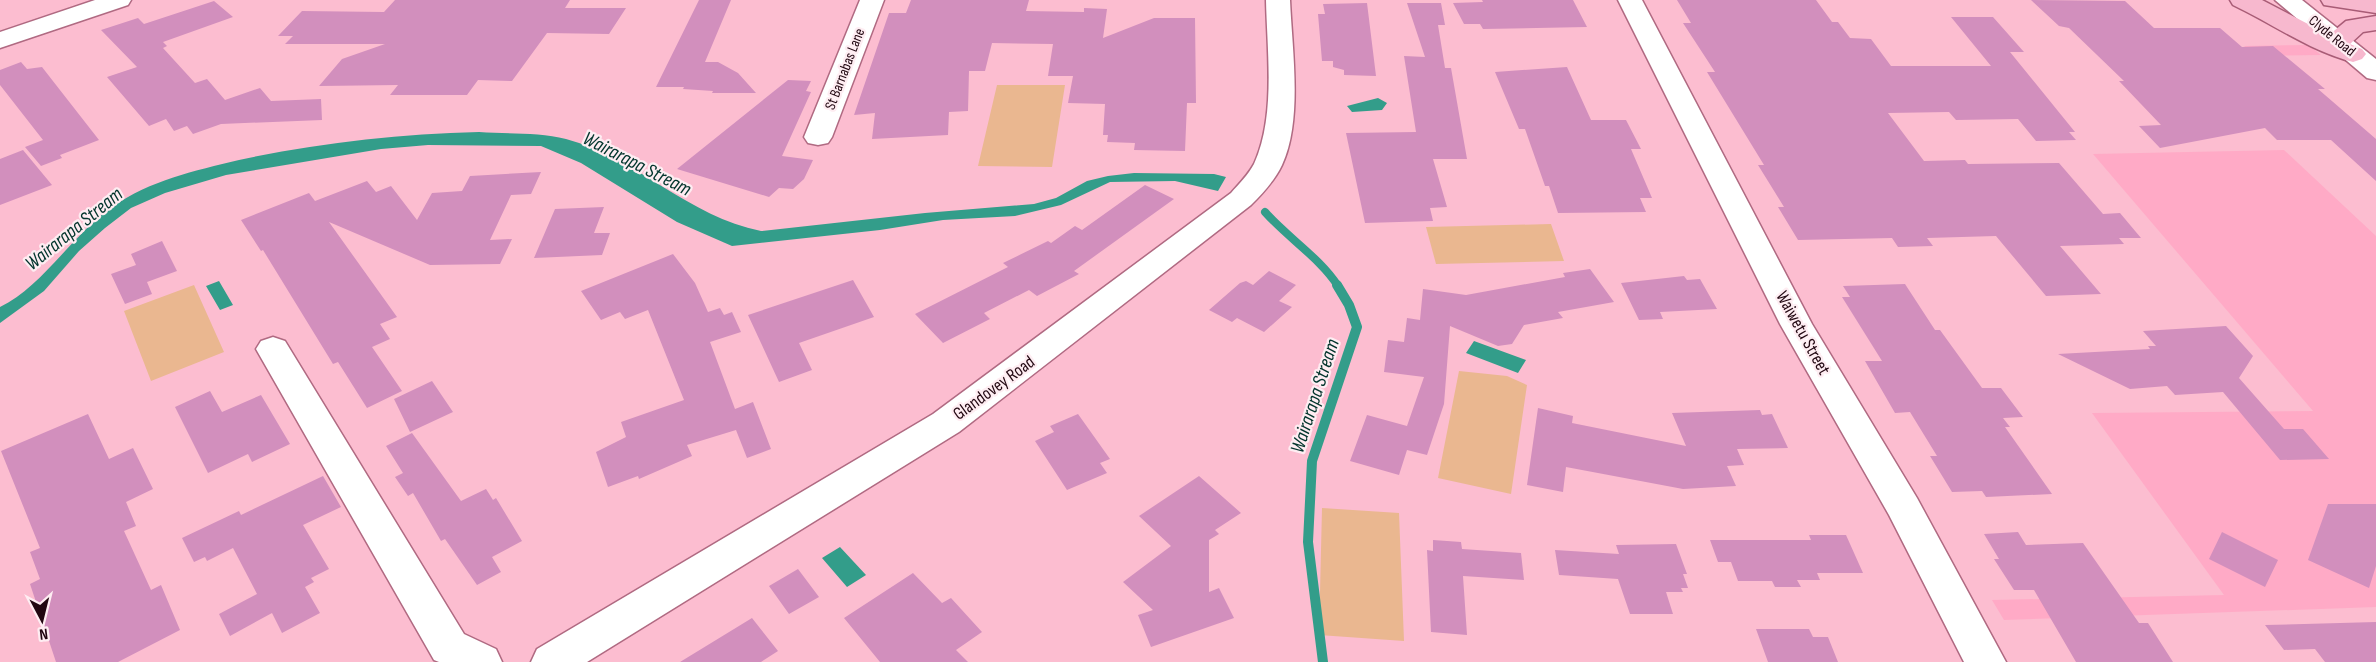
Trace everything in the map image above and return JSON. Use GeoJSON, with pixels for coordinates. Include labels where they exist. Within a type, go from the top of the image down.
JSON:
{"type":"FeatureCollection","features":[{"type":"Feature","properties":{"kind":"main road"},"geometry":{"type":"LineString","coordinates":[[2242,0],[2283,19],[2306,35],[2346,48],[2355,26],[2376,23]]}},
{"type":"Feature","properties":{"kind":"main road"},"geometry":{"type":"LineString","coordinates":[[2333,0],[2376,6]]}},
{"type":"Feature","properties":{"kind":"street"},"geometry":{"type":"LineString","coordinates":[[0,40],[119,0]]}},
{"type":"Feature","properties":{"kind":"street","name":"St Barnabas Lane"},"geometry":{"type":"LineString","coordinates":[[818,137],[872,0]]}},
{"type":"Feature","properties":{"kind":"street","name":"Glandovey Road"},"geometry":{"type":"LineString","coordinates":[[558,660],[946,423],[1241,199],[1269,163],[1274,142],[1280,60],[1278,0]]}},
{"type":"Feature","properties":{"kind":"street","name":"Waiwetu Street"},"geometry":{"type":"LineString","coordinates":[[1630,0],[1796,324],[1904,508],[1984,662]]}},
{"type":"Feature","properties":{"kind":"street","name":"Clyde Road"},"geometry":{"type":"LineString","coordinates":[[2287,0],[2376,72]]}},
{"type":"Feature","properties":{"kind":"street"},"geometry":{"type":"LineString","coordinates":[[273,349],[449,646],[481,662]]}},
{"type":"Feature","properties":{"kind":"shaded area"},"geometry":{"type":"Polygon","coordinates":[[[2309,45],[2321,55],[2256,56],[2244,46],[2309,45]]]}},
{"type":"Feature","properties":{"kind":"shaded area"},"geometry":{"type":"Polygon","coordinates":[[[997,85],[1065,85],[1052,167],[978,166],[997,85]]]}},
{"type":"Feature","properties":{"kind":"shaded area"},"geometry":{"type":"Polygon","coordinates":[[[1378,98],[1387,103],[1382,110],[1352,112],[1347,106],[1378,98]]]}},
{"type":"Feature","properties":{"kind":"shaded area","name":"Wairarapa Stream"},"geometry":{"type":"Polygon","coordinates":[[[479,132],[545,135],[592,148],[616,159],[710,213],[735,224],[761,231],[1034,204],[1056,198],[1087,181],[1108,176],[1134,173],[1214,174],[1226,177],[1218,191],[1175,181],[1110,182],[1061,205],[1015,216],[943,220],[880,230],[732,246],[677,222],[581,163],[541,146],[428,145],[381,149],[226,175],[165,193],[131,208],[79,251],[44,291],[0,323],[0,307],[29,287],[98,218],[127,198],[157,183],[222,164],[328,144],[388,137],[479,132]]]}},
{"type":"Feature","properties":{"kind":"shaded area"},"geometry":{"type":"Polygon","coordinates":[[[2284,150],[2376,236],[2376,607],[2004,620],[1992,600],[2224,595],[2092,413],[2313,411],[2093,154],[2284,150]]]}},
{"type":"Feature","properties":{"kind":"shaded area"},"geometry":{"type":"Polygon","coordinates":[[[1551,224],[1564,261],[1436,264],[1426,227],[1551,224]]]}},
{"type":"Feature","properties":{"kind":"shaded area"},"geometry":{"type":"Polygon","coordinates":[[[219,281],[233,305],[220,310],[206,286],[219,281]]]}},
{"type":"Feature","properties":{"kind":"shaded area"},"geometry":{"type":"Polygon","coordinates":[[[194,285],[224,352],[151,381],[124,311],[194,285]]]}},
{"type":"Feature","properties":{"kind":"shaded area"},"geometry":{"type":"Polygon","coordinates":[[[1474,341],[1526,360],[1518,373],[1466,353],[1474,341]]]}},
{"type":"Feature","properties":{"kind":"shaded area"},"geometry":{"type":"Polygon","coordinates":[[[1459,371],[1507,376],[1527,385],[1511,494],[1438,478],[1459,371]]]}},
{"type":"Feature","properties":{"kind":"shaded area"},"geometry":{"type":"Polygon","coordinates":[[[1322,508],[1399,513],[1404,641],[1319,635],[1322,508]]]}},
{"type":"Feature","properties":{"kind":"shaded area"},"geometry":{"type":"Polygon","coordinates":[[[840,547],[866,575],[847,587],[822,558],[840,547]]]}},
{"type":"Feature","properties":{"kind":"building"},"geometry":{"type":"Polygon","coordinates":[[[395,0],[570,0],[565,8],[626,8],[609,34],[547,33],[512,81],[478,80],[467,95],[390,95],[398,85],[319,86],[342,59],[385,44],[285,44],[293,36],[278,36],[302,11],[384,12],[395,0]]]}},
{"type":"Feature","properties":{"kind":"building"},"geometry":{"type":"Polygon","coordinates":[[[699,0],[731,0],[705,62],[718,62],[738,73],[756,93],[712,93],[713,91],[683,89],[684,87],[656,87],[699,0]]]}},
{"type":"Feature","properties":{"kind":"building"},"geometry":{"type":"Polygon","coordinates":[[[911,0],[1029,0],[1026,11],[1084,12],[1084,8],[1107,9],[1103,38],[1154,18],[1195,18],[1196,103],[1187,103],[1185,151],[1134,150],[1135,143],[1107,142],[1108,135],[1103,135],[1105,104],[1068,103],[1073,76],[1048,76],[1053,44],[992,43],[985,71],[969,71],[968,111],[949,112],[948,135],[872,139],[875,113],[854,115],[889,13],[906,13],[911,0]]]}},
{"type":"Feature","properties":{"kind":"building"},"geometry":{"type":"Polygon","coordinates":[[[1482,0],[1573,0],[1587,27],[1483,29],[1480,24],[1464,24],[1453,3],[1483,2],[1482,0]]]}},
{"type":"Feature","properties":{"kind":"building"},"geometry":{"type":"Polygon","coordinates":[[[1677,0],[1816,0],[1832,22],[1838,22],[1850,38],[1871,39],[1891,66],[1991,66],[1951,17],[1993,17],[2024,52],[2010,52],[2075,132],[2069,132],[2076,140],[2036,141],[2018,119],[1956,120],[1949,112],[1888,113],[1924,161],[1965,160],[1968,164],[2059,163],[2103,214],[2120,213],[2141,238],[2119,238],[2124,244],[2060,246],[2101,294],[2046,296],[1996,236],[1927,238],[1933,246],[1898,247],[1892,238],[1798,240],[1778,207],[1784,207],[1758,165],[1764,165],[1707,72],[1715,72],[1683,23],[1691,23],[1677,0]]]}},
{"type":"Feature","properties":{"kind":"building"},"geometry":{"type":"Polygon","coordinates":[[[2031,0],[2125,1],[2154,28],[2220,28],[2242,47],[2273,46],[2325,89],[2318,89],[2376,139],[2376,181],[2331,140],[2277,140],[2265,128],[2160,148],[2139,126],[2161,125],[2119,81],[2124,81],[2069,28],[2059,26],[2031,0]]]}},
{"type":"Feature","properties":{"kind":"building"},"geometry":{"type":"Polygon","coordinates":[[[214,1],[233,17],[163,42],[167,46],[163,48],[195,83],[207,79],[225,100],[260,88],[271,101],[321,99],[322,120],[221,124],[193,134],[187,126],[174,131],[166,119],[149,126],[107,77],[137,67],[101,30],[138,18],[144,24],[214,1]]]}},
{"type":"Feature","properties":{"kind":"building"},"geometry":{"type":"Polygon","coordinates":[[[1367,3],[1376,76],[1344,75],[1344,70],[1333,67],[1333,61],[1322,61],[1318,14],[1325,14],[1323,4],[1367,3]]]}},
{"type":"Feature","properties":{"kind":"building"},"geometry":{"type":"Polygon","coordinates":[[[1407,3],[1441,3],[1445,25],[1438,25],[1445,68],[1451,68],[1467,159],[1433,159],[1447,207],[1430,208],[1433,221],[1365,223],[1346,133],[1416,132],[1404,56],[1425,57],[1407,3]]]}},
{"type":"Feature","properties":{"kind":"building"},"geometry":{"type":"Polygon","coordinates":[[[21,62],[27,69],[42,67],[99,140],[60,155],[62,158],[41,166],[25,147],[43,140],[0,85],[0,70],[21,62]]]}},
{"type":"Feature","properties":{"kind":"building"},"geometry":{"type":"Polygon","coordinates":[[[1567,67],[1591,120],[1626,120],[1641,149],[1631,149],[1652,198],[1640,198],[1646,212],[1558,213],[1549,186],[1545,186],[1525,129],[1519,129],[1495,72],[1567,67]]]}},
{"type":"Feature","properties":{"kind":"building"},"geometry":{"type":"Polygon","coordinates":[[[788,80],[811,81],[806,91],[811,92],[782,156],[813,160],[804,179],[793,189],[779,188],[769,197],[677,169],[788,80]]]}},
{"type":"Feature","properties":{"kind":"building"},"geometry":{"type":"Polygon","coordinates":[[[23,150],[52,185],[0,205],[0,159],[23,150]]]}},
{"type":"Feature","properties":{"kind":"building"},"geometry":{"type":"Polygon","coordinates":[[[541,172],[531,194],[511,195],[490,240],[512,239],[500,264],[430,265],[329,222],[397,317],[380,324],[390,339],[372,347],[402,391],[367,408],[338,362],[333,364],[263,250],[261,251],[241,220],[309,193],[315,201],[367,181],[376,192],[391,186],[417,220],[432,193],[462,191],[470,176],[541,172]]]}},
{"type":"Feature","properties":{"kind":"building"},"geometry":{"type":"Polygon","coordinates":[[[1145,185],[1174,199],[1074,271],[1079,274],[1037,296],[1029,290],[984,313],[990,319],[943,343],[915,314],[1008,267],[1003,263],[1048,241],[1051,243],[1075,226],[1082,230],[1145,185]]]}},
{"type":"Feature","properties":{"kind":"building"},"geometry":{"type":"Polygon","coordinates":[[[604,207],[594,233],[610,233],[602,255],[534,258],[555,209],[604,207]]]}},
{"type":"Feature","properties":{"kind":"building"},"geometry":{"type":"Polygon","coordinates":[[[162,241],[177,271],[147,282],[152,294],[125,304],[111,274],[136,265],[131,254],[162,241]]]}},
{"type":"Feature","properties":{"kind":"building"},"geometry":{"type":"Polygon","coordinates":[[[673,254],[695,283],[708,312],[720,308],[724,315],[732,312],[741,332],[710,342],[735,409],[753,402],[771,449],[747,458],[736,430],[687,445],[692,456],[639,479],[638,476],[608,487],[596,452],[626,437],[621,422],[684,400],[648,310],[625,319],[620,312],[601,320],[581,291],[673,254]]]}},
{"type":"Feature","properties":{"kind":"building"},"geometry":{"type":"Polygon","coordinates":[[[1590,269],[1614,302],[1558,312],[1563,318],[1524,325],[1512,344],[1498,346],[1450,326],[1444,404],[1427,455],[1407,450],[1399,475],[1350,461],[1367,415],[1407,426],[1424,377],[1384,372],[1388,340],[1404,342],[1407,318],[1420,320],[1423,289],[1466,295],[1565,277],[1563,273],[1590,269]]]}},
{"type":"Feature","properties":{"kind":"building"},"geometry":{"type":"Polygon","coordinates":[[[1269,271],[1296,285],[1279,301],[1292,307],[1264,332],[1237,318],[1232,322],[1209,310],[1240,283],[1246,281],[1253,285],[1269,271]]]}},
{"type":"Feature","properties":{"kind":"building"},"geometry":{"type":"Polygon","coordinates":[[[1684,276],[1687,280],[1700,279],[1717,309],[1660,312],[1663,319],[1639,320],[1621,283],[1684,276]]]}},
{"type":"Feature","properties":{"kind":"building"},"geometry":{"type":"Polygon","coordinates":[[[853,280],[874,317],[799,343],[812,370],[779,382],[748,315],[853,280]]]}},
{"type":"Feature","properties":{"kind":"building"},"geometry":{"type":"Polygon","coordinates":[[[1905,284],[1935,330],[1940,330],[1982,388],[2001,388],[2023,417],[2003,418],[2010,427],[2005,427],[2052,494],[1986,497],[1982,491],[1952,492],[1930,456],[1937,456],[1910,412],[1895,413],[1865,361],[1882,361],[1842,297],[1850,297],[1843,286],[1905,284]]]}},
{"type":"Feature","properties":{"kind":"building"},"geometry":{"type":"Polygon","coordinates":[[[2226,326],[2253,356],[2239,378],[2284,429],[2303,429],[2329,459],[2280,460],[2223,392],[2175,395],[2167,386],[2130,389],[2058,354],[2150,349],[2148,346],[2156,346],[2143,331],[2226,326]]]}},
{"type":"Feature","properties":{"kind":"building"},"geometry":{"type":"Polygon","coordinates":[[[432,381],[453,412],[410,432],[394,399],[432,381]]]}},
{"type":"Feature","properties":{"kind":"building"},"geometry":{"type":"Polygon","coordinates":[[[210,391],[222,412],[261,395],[290,444],[252,462],[248,454],[208,473],[175,407],[210,391]]]}},
{"type":"Feature","properties":{"kind":"building"},"geometry":{"type":"Polygon","coordinates":[[[1538,408],[1573,416],[1572,423],[1686,446],[1672,413],[1760,410],[1762,415],[1772,414],[1788,448],[1737,449],[1744,465],[1727,466],[1736,486],[1683,489],[1566,467],[1563,492],[1527,485],[1538,408]]]}},
{"type":"Feature","properties":{"kind":"building"},"geometry":{"type":"Polygon","coordinates":[[[88,414],[109,459],[133,448],[153,489],[126,502],[136,526],[124,531],[151,590],[161,585],[180,630],[118,662],[56,662],[30,584],[40,579],[30,552],[40,548],[1,451],[88,414]]]}},
{"type":"Feature","properties":{"kind":"building"},"geometry":{"type":"Polygon","coordinates":[[[1078,414],[1110,459],[1100,463],[1107,473],[1067,490],[1035,441],[1054,432],[1050,426],[1078,414]]]}},
{"type":"Feature","properties":{"kind":"building"},"geometry":{"type":"Polygon","coordinates":[[[412,433],[461,501],[486,489],[493,500],[496,498],[522,541],[492,557],[501,572],[477,585],[445,539],[441,541],[413,493],[408,496],[395,477],[403,473],[386,446],[412,433]]]}},
{"type":"Feature","properties":{"kind":"building"},"geometry":{"type":"Polygon","coordinates":[[[323,476],[341,507],[303,525],[329,569],[311,578],[314,582],[305,587],[320,613],[282,633],[272,613],[230,636],[219,614],[257,594],[233,548],[207,561],[205,557],[194,562],[182,538],[239,511],[241,515],[323,476]]]}},
{"type":"Feature","properties":{"kind":"building"},"geometry":{"type":"Polygon","coordinates":[[[1199,476],[1241,513],[1215,530],[1219,534],[1209,540],[1209,592],[1219,588],[1234,618],[1151,647],[1138,615],[1153,610],[1123,582],[1171,546],[1139,516],[1199,476]]]}},
{"type":"Feature","properties":{"kind":"building"},"geometry":{"type":"Polygon","coordinates":[[[2328,504],[2376,504],[2376,566],[2369,588],[2308,560],[2328,504]]]}},
{"type":"Feature","properties":{"kind":"building"},"geometry":{"type":"Polygon","coordinates":[[[2018,532],[2026,545],[2083,543],[2139,623],[2148,623],[2173,662],[2076,662],[2034,590],[2014,590],[1994,559],[1999,559],[1984,534],[2018,532]]]}},
{"type":"Feature","properties":{"kind":"building"},"geometry":{"type":"Polygon","coordinates":[[[2222,532],[2278,560],[2265,587],[2209,559],[2222,532]]]}},
{"type":"Feature","properties":{"kind":"building"},"geometry":{"type":"Polygon","coordinates":[[[1809,535],[1846,535],[1863,573],[1817,573],[1820,580],[1797,580],[1801,587],[1775,587],[1772,581],[1738,581],[1731,562],[1718,562],[1710,540],[1811,540],[1809,535]]]}},
{"type":"Feature","properties":{"kind":"building"},"geometry":{"type":"Polygon","coordinates":[[[1433,540],[1461,542],[1462,549],[1521,553],[1524,580],[1463,576],[1467,635],[1431,632],[1427,550],[1433,551],[1433,540]]]}},
{"type":"Feature","properties":{"kind":"building"},"geometry":{"type":"Polygon","coordinates":[[[1676,544],[1687,574],[1683,574],[1688,588],[1681,588],[1683,592],[1666,592],[1673,614],[1630,614],[1618,579],[1559,575],[1555,550],[1619,554],[1616,545],[1676,544]]]}},
{"type":"Feature","properties":{"kind":"building"},"geometry":{"type":"Polygon","coordinates":[[[798,569],[819,597],[789,614],[769,586],[798,569]]]}},
{"type":"Feature","properties":{"kind":"building"},"geometry":{"type":"Polygon","coordinates":[[[913,573],[942,603],[951,598],[982,632],[956,650],[968,662],[880,662],[844,618],[913,573]]]}},
{"type":"Feature","properties":{"kind":"building"},"geometry":{"type":"Polygon","coordinates":[[[752,618],[778,651],[761,662],[680,662],[752,618]]]}},
{"type":"Feature","properties":{"kind":"building"},"geometry":{"type":"Polygon","coordinates":[[[2376,622],[2376,662],[2325,662],[2315,649],[2284,650],[2265,625],[2376,622]]]}},
{"type":"Feature","properties":{"kind":"building"},"geometry":{"type":"Polygon","coordinates":[[[1756,629],[1809,629],[1813,637],[1828,637],[1838,662],[1768,662],[1756,629]]]}},
{"type":"Feature","properties":{"kind":"waterway","name":"Wairarapa Stream"},"geometry":{"type":"LineString","coordinates":[[1265,212],[1322,266],[1338,286]]}},
{"type":"Feature","properties":{"kind":"waterway","name":"Wairarapa Stream"},"geometry":{"type":"LineString","coordinates":[[1323,662],[1308,542],[1312,461],[1357,327],[1349,305],[1337,285]]}}]}
